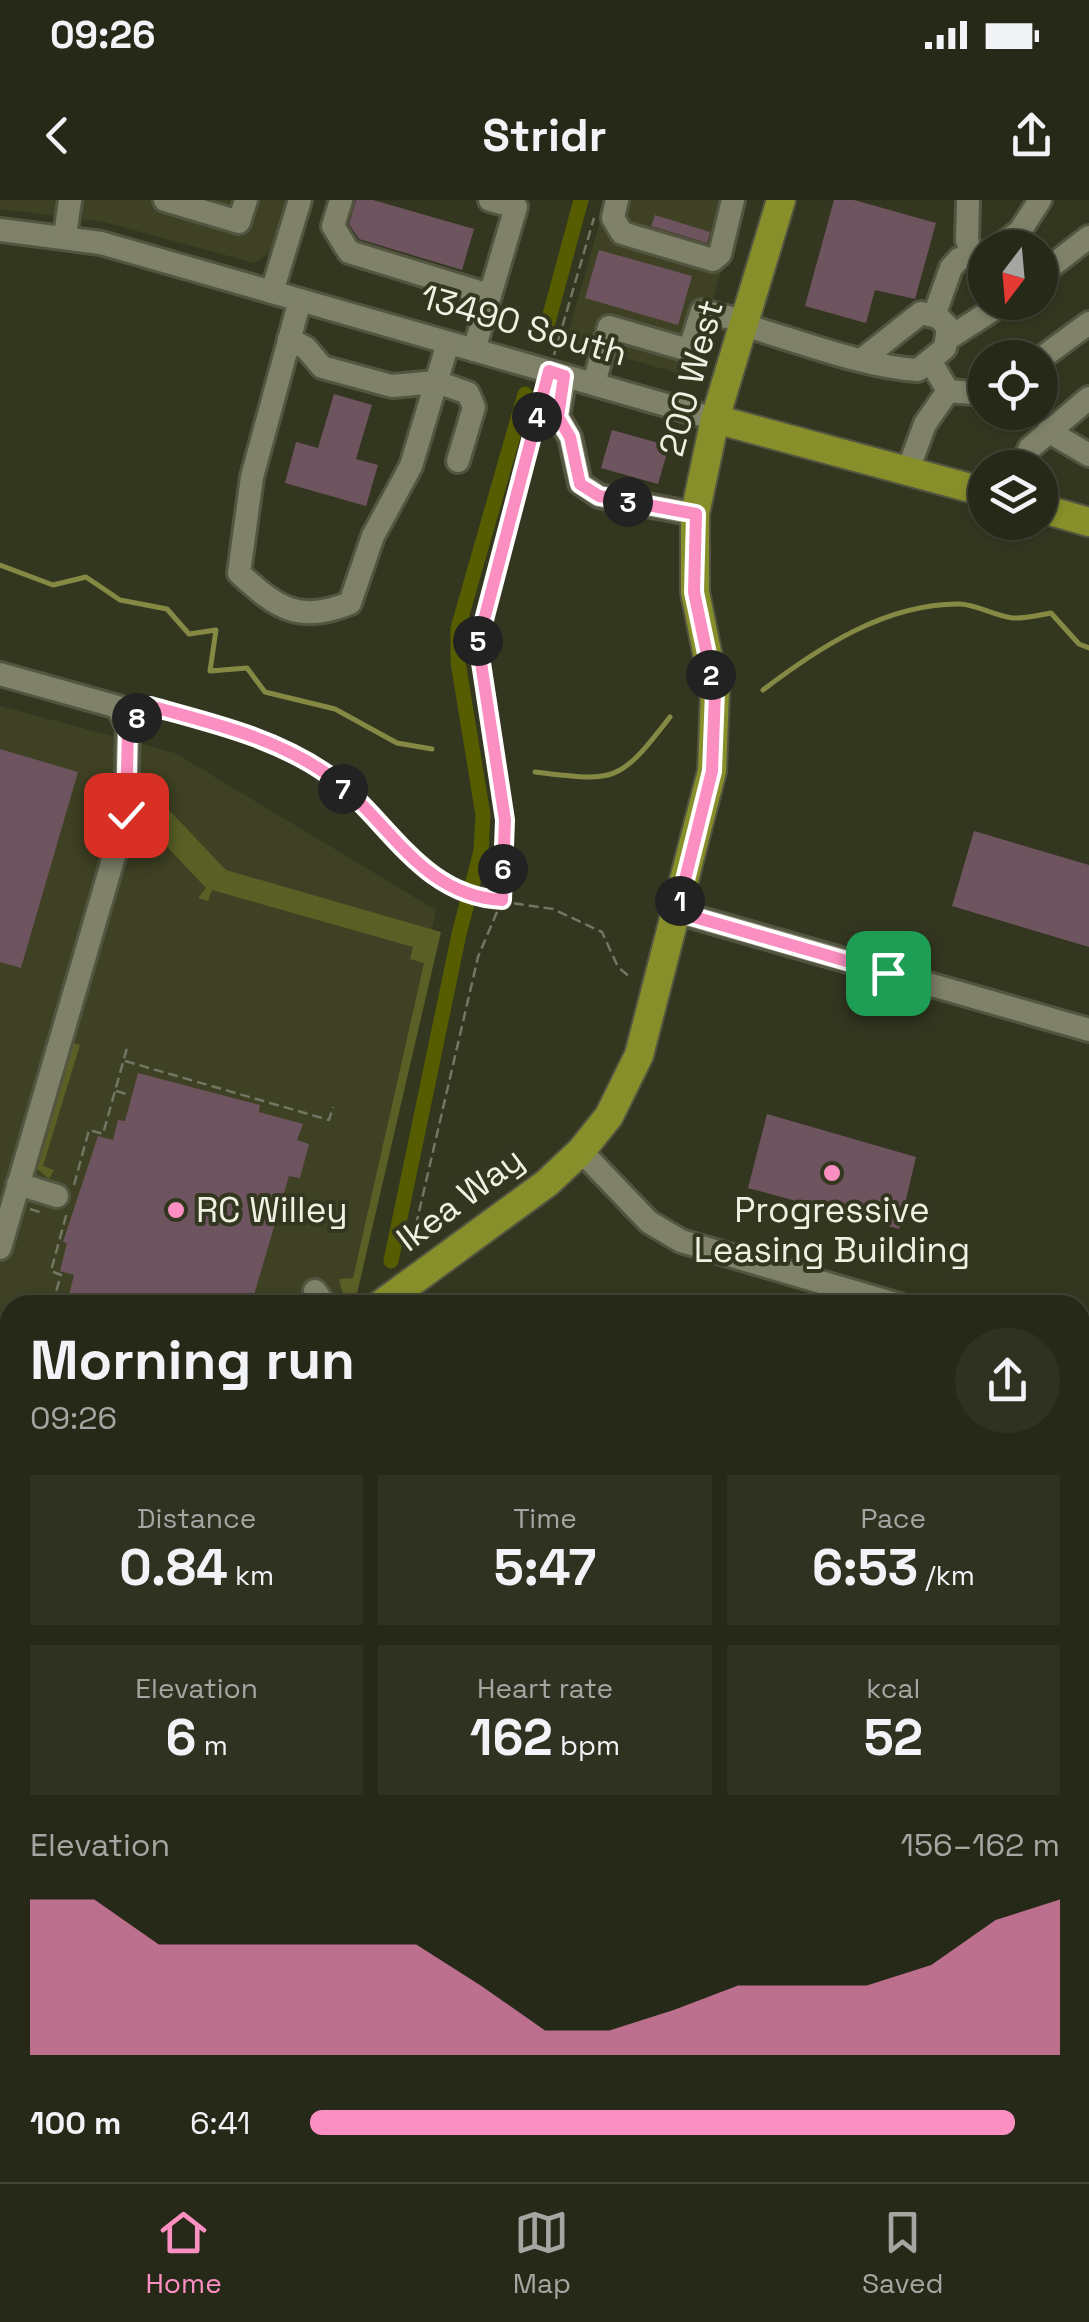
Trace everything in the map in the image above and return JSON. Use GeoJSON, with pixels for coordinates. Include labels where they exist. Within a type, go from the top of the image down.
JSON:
{"type":"FeatureCollection","features":[{"type":"Feature","properties":{"kind":"main road","name":"200 West"},"geometry":{"type":"LineString","coordinates":[[582,1151],[617,1103],[639,1055],[712,771],[715,692],[694,592],[696,514],[715,419],[781,200]]}},
{"type":"Feature","properties":{"kind":"main road","name":"13490 South"},"geometry":{"type":"LineString","coordinates":[[715,419],[968,487]]}},
{"type":"Feature","properties":{"kind":"main road"},"geometry":{"type":"LineString","coordinates":[[1058,513],[1089,522]]}},
{"type":"Feature","properties":{"kind":"main road","name":"Ikea Way"},"geometry":{"type":"LineString","coordinates":[[394,1295],[547,1183],[582,1151]]}},
{"type":"Feature","properties":{"kind":"street"},"geometry":{"type":"LineString","coordinates":[[66,236],[70,200]]}},
{"type":"Feature","properties":{"kind":"street"},"geometry":{"type":"LineString","coordinates":[[165,200],[239,222],[246,200]]}},
{"type":"Feature","properties":{"kind":"street"},"geometry":{"type":"LineString","coordinates":[[272,292],[300,200]]}},
{"type":"Feature","properties":{"kind":"street"},"geometry":{"type":"LineString","coordinates":[[340,200],[333,226],[349,252],[490,295]]}},
{"type":"Feature","properties":{"kind":"street"},"geometry":{"type":"LineString","coordinates":[[474,350],[516,207],[490,200]]}},
{"type":"Feature","properties":{"kind":"street"},"geometry":{"type":"LineString","coordinates":[[617,200],[613,218],[622,233],[713,260],[722,244],[734,200]]}},
{"type":"Feature","properties":{"kind":"street"},"geometry":{"type":"LineString","coordinates":[[1021,230],[1040,200]]}},
{"type":"Feature","properties":{"kind":"street"},"geometry":{"type":"LineString","coordinates":[[968,241],[969,201]]}},
{"type":"Feature","properties":{"kind":"street","name":"13490 South"},"geometry":{"type":"LineString","coordinates":[[0,230],[101,243],[715,419]]}},
{"type":"Feature","properties":{"kind":"street"},"geometry":{"type":"LineString","coordinates":[[1058,261],[1089,237]]}},
{"type":"Feature","properties":{"kind":"street"},"geometry":{"type":"LineString","coordinates":[[722,244],[764,257]]}},
{"type":"Feature","properties":{"kind":"street"},"geometry":{"type":"LineString","coordinates":[[934,316],[952,268],[959,259],[968,257]]}},
{"type":"Feature","properties":{"kind":"street"},"geometry":{"type":"LineString","coordinates":[[300,300],[252,478],[238,573],[270,602],[319,616],[350,603],[373,536],[411,466],[448,342]]}},
{"type":"Feature","properties":{"kind":"street"},"geometry":{"type":"LineString","coordinates":[[594,384],[609,326],[685,348],[691,345],[702,311],[912,370],[931,362],[949,338],[977,320]]}},
{"type":"Feature","properties":{"kind":"street"},"geometry":{"type":"LineString","coordinates":[[864,358],[914,316],[934,316],[948,328],[949,338]]}},
{"type":"Feature","properties":{"kind":"street"},"geometry":{"type":"LineString","coordinates":[[1058,346],[1089,323]]}},
{"type":"Feature","properties":{"kind":"street"},"geometry":{"type":"LineString","coordinates":[[289,339],[306,348],[322,367],[392,386],[437,382],[473,399],[458,460]]}},
{"type":"Feature","properties":{"kind":"street"},"geometry":{"type":"LineString","coordinates":[[931,362],[948,391]]}},
{"type":"Feature","properties":{"kind":"street"},"geometry":{"type":"LineString","coordinates":[[557,373],[558,417],[570,437],[580,484],[599,496],[696,514]]}},
{"type":"Feature","properties":{"kind":"street"},"geometry":{"type":"LineString","coordinates":[[948,391],[968,393]]}},
{"type":"Feature","properties":{"kind":"street"},"geometry":{"type":"LineString","coordinates":[[908,470],[922,429],[948,391]]}},
{"type":"Feature","properties":{"kind":"street"},"geometry":{"type":"LineString","coordinates":[[1029,450],[1089,398]]}},
{"type":"Feature","properties":{"kind":"street"},"geometry":{"type":"LineString","coordinates":[[1048,432],[1089,454]]}},
{"type":"Feature","properties":{"kind":"street"},"geometry":{"type":"LineString","coordinates":[[0,674],[118,707],[128,728],[126,815],[20,1196],[0,1248]]}},
{"type":"Feature","properties":{"kind":"street"},"geometry":{"type":"LineString","coordinates":[[677,912],[1089,1030]]}},
{"type":"Feature","properties":{"kind":"street"},"geometry":{"type":"LineString","coordinates":[[582,1151],[649,1222],[682,1241],[865,1295]]}},
{"type":"Feature","properties":{"kind":"street"},"geometry":{"type":"LineString","coordinates":[[20,1196],[50,1205]]}},
{"type":"Feature","properties":{"kind":"path"},"geometry":{"type":"LineString","coordinates":[[557,373],[594,219]]}},
{"type":"Feature","properties":{"kind":"path"},"geometry":{"type":"LineString","coordinates":[[392,1295],[478,958],[502,900],[505,820],[478,643],[539,407]]}},
{"type":"Feature","properties":{"kind":"path"},"geometry":{"type":"LineString","coordinates":[[128,728],[150,706],[278,744],[330,776],[429,876],[484,899],[553,909],[602,932],[618,966],[631,978]]}},
{"type":"Feature","properties":{"kind":"path"},"geometry":{"type":"LineString","coordinates":[[55,1295],[61,1274],[51,1272],[89,1130],[103,1134],[127,1048]]}},
{"type":"Feature","properties":{"kind":"path"},"geometry":{"type":"LineString","coordinates":[[124,1060],[328,1120],[332,1107]]}},
{"type":"Feature","properties":{"kind":"path"},"geometry":{"type":"LineString","coordinates":[[115,1091],[130,1095]]}},
{"type":"Feature","properties":{"kind":"path"},"geometry":{"type":"LineString","coordinates":[[20,1196],[50,1205]]}},
{"type":"Feature","properties":{"kind":"shaded area"},"geometry":{"type":"Polygon","coordinates":[[[0,200],[287,200],[271,252],[254,263],[104,222],[0,209],[0,200]]]}},
{"type":"Feature","properties":{"kind":"shaded area"},"geometry":{"type":"Polygon","coordinates":[[[606,200],[741,200],[691,377],[566,341],[606,200]]]}},
{"type":"Feature","properties":{"kind":"shaded area"},"geometry":{"type":"Polygon","coordinates":[[[0,706],[175,753],[436,910],[361,1278],[347,1295],[0,1295],[0,706]]]}},
{"type":"Feature","properties":{"kind":"green space"},"geometry":{"type":"Polygon","coordinates":[[[147,787],[226,870],[441,932],[357,1295],[343,1295],[339,1279],[353,1278],[424,963],[410,959],[413,947],[212,890],[208,901],[198,898],[206,888],[154,833],[142,838],[148,814],[136,800],[147,787]]]}},
{"type":"Feature","properties":{"kind":"green space"},"geometry":{"type":"Polygon","coordinates":[[[73,1043],[80,1045],[43,1166],[54,1170],[49,1179],[36,1168],[73,1043]]]}},
{"type":"Feature","properties":{"kind":"building"},"geometry":{"type":"Polygon","coordinates":[[[356,200],[373,200],[474,229],[462,270],[359,239],[349,224],[356,200]]]}},
{"type":"Feature","properties":{"kind":"building"},"geometry":{"type":"Polygon","coordinates":[[[834,200],[854,200],[936,223],[915,299],[875,290],[866,323],[805,306],[834,200]]]}},
{"type":"Feature","properties":{"kind":"building"},"geometry":{"type":"Polygon","coordinates":[[[655,215],[710,232],[707,243],[651,226],[655,215]]]}},
{"type":"Feature","properties":{"kind":"building"},"geometry":{"type":"Polygon","coordinates":[[[599,250],[692,276],[678,325],[585,298],[599,250]]]}},
{"type":"Feature","properties":{"kind":"building"},"geometry":{"type":"Polygon","coordinates":[[[334,394],[372,405],[356,459],[378,465],[366,506],[285,483],[296,442],[318,448],[334,394]]]}},
{"type":"Feature","properties":{"kind":"building"},"geometry":{"type":"Polygon","coordinates":[[[612,430],[669,446],[658,484],[601,468],[612,430]]]}},
{"type":"Feature","properties":{"kind":"building"},"geometry":{"type":"Polygon","coordinates":[[[0,749],[78,772],[21,968],[0,962],[0,749]]]}},
{"type":"Feature","properties":{"kind":"building"},"geometry":{"type":"Polygon","coordinates":[[[974,831],[1089,865],[1089,947],[952,906],[974,831]]]}},
{"type":"Feature","properties":{"kind":"building","name":"RC Willey"},"geometry":{"type":"Polygon","coordinates":[[[138,1073],[260,1105],[259,1112],[303,1124],[297,1140],[309,1144],[300,1178],[289,1176],[254,1295],[69,1295],[74,1275],[60,1271],[67,1243],[63,1242],[98,1136],[113,1140],[118,1120],[125,1121],[138,1073]]]}},
{"type":"Feature","properties":{"kind":"building","name":"Progressive Leasing Building"},"geometry":{"type":"Polygon","coordinates":[[[767,1114],[916,1157],[899,1229],[748,1188],[767,1114]]]}},
{"type":"Feature","properties":{"kind":"waterway"},"geometry":{"type":"LineString","coordinates":[[547,326],[581,200]]}},
{"type":"Feature","properties":{"kind":"waterway"},"geometry":{"type":"LineString","coordinates":[[391,1261],[459,934],[481,851],[483,815],[458,662],[458,628],[525,394]]}},
{"type":"Feature","properties":{"kind":"waterway"},"geometry":{"type":"LineString","coordinates":[[0,565],[53,585],[86,577],[120,600],[167,609],[189,634],[216,630],[210,671],[247,668],[265,692],[335,709],[397,743],[432,749]]}},
{"type":"Feature","properties":{"kind":"waterway"},"geometry":{"type":"LineString","coordinates":[[763,690],[854,631],[906,611],[933,606],[967,605],[1013,618],[1051,613],[1079,644],[1089,648]]}},
{"type":"Feature","properties":{"kind":"waterway"},"geometry":{"type":"LineString","coordinates":[[535,772],[583,777],[614,773],[639,755],[670,717]]}},
{"type":"Feature","properties":{"kind":"place","name":"Progressive Leasing Building"},"geometry":{"type":"Point","coordinates":[832,1173]}},
{"type":"Feature","properties":{"kind":"place","name":"RC Willey"},"geometry":{"type":"Point","coordinates":[176,1210]}},
{"type":"Feature","properties":{"kind":"route"},"geometry":{"type":"LineString","coordinates":[[126,815],[128,728],[150,706],[278,744],[330,776],[429,876],[462,892],[502,900],[505,820],[478,643],[549,371],[564,376],[558,417],[570,437],[580,484],[599,496],[696,514],[694,592],[715,692],[712,771],[677,912],[888,973]]}}]}
